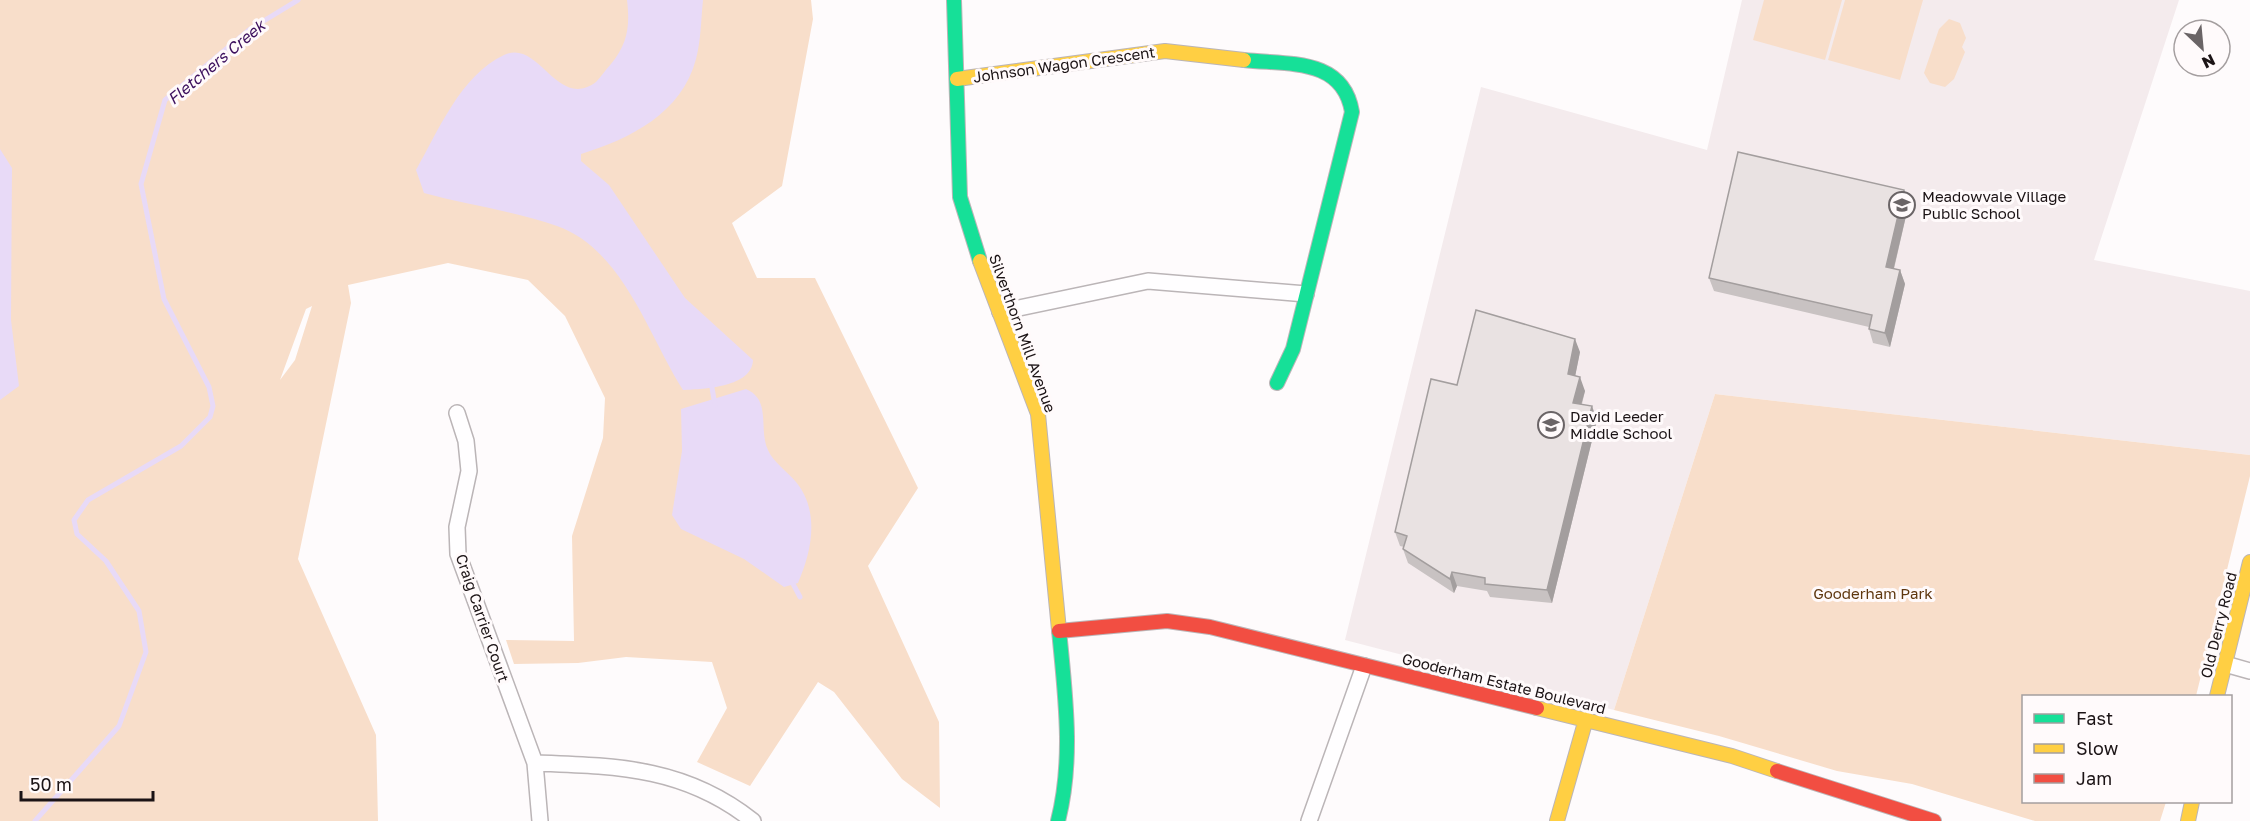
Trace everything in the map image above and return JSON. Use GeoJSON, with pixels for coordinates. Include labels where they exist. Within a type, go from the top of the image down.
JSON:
{"type":"FeatureCollection","features":[{"type":"Feature","properties":{"kind":"street","name":"Silverthorn Mill Avenue"},"geometry":{"type":"LineString","coordinates":[[954,0],[960,197],[976,252],[1038,414],[1068,723],[1065,794],[1058,821]]}},
{"type":"Feature","properties":{"kind":"street","name":"Johnson Wagon Crescent"},"geometry":{"type":"LineString","coordinates":[[957,79],[1165,51],[1322,69],[1338,78],[1349,93],[1352,112],[1293,349],[1277,383]]}},
{"type":"Feature","properties":{"kind":"street"},"geometry":{"type":"LineString","coordinates":[[999,312],[1148,281],[1306,294]]}},
{"type":"Feature","properties":{"kind":"street","name":"Craig Carrier Court"},"geometry":{"type":"LineString","coordinates":[[457,413],[466,441],[469,471],[457,527],[458,554],[535,763],[540,821]]}},
{"type":"Feature","properties":{"kind":"street","name":"Old Derry Road"},"geometry":{"type":"LineString","coordinates":[[2217,695],[2250,562]]}},
{"type":"Feature","properties":{"kind":"street","name":"Gooderham Estate Boulevard"},"geometry":{"type":"LineString","coordinates":[[1059,631],[1167,621],[1210,627],[1732,756],[1934,821]]}},
{"type":"Feature","properties":{"kind":"street"},"geometry":{"type":"LineString","coordinates":[[2225,664],[2250,670]]}},
{"type":"Feature","properties":{"kind":"street"},"geometry":{"type":"LineString","coordinates":[[1309,821],[1364,666]]}},
{"type":"Feature","properties":{"kind":"street"},"geometry":{"type":"LineString","coordinates":[[1557,821],[1586,719]]}},
{"type":"Feature","properties":{"kind":"street"},"geometry":{"type":"LineString","coordinates":[[535,763],[610,766],[672,777],[727,801],[753,821]]}},
{"type":"Feature","properties":{"kind":"street"},"geometry":{"type":"LineString","coordinates":[[2188,821],[2192,803]]}},
{"type":"Feature","properties":{"kind":"shaded area"},"geometry":{"type":"Polygon","coordinates":[[[627,0],[703,0],[696,59],[679,95],[666,109],[635,132],[581,154],[581,161],[609,185],[685,298],[753,360],[751,369],[745,376],[726,385],[683,390],[646,321],[617,274],[600,254],[580,237],[541,221],[424,193],[416,170],[442,122],[463,90],[489,64],[504,55],[516,52],[528,56],[559,82],[570,88],[582,88],[596,82],[621,49],[628,26],[627,0]]]}},
{"type":"Feature","properties":{"kind":"shaded area"},"geometry":{"type":"Polygon","coordinates":[[[1742,0],[2179,0],[2094,260],[2250,291],[2250,455],[1715,394],[1614,710],[1345,640],[1481,87],[1707,150],[1742,0]]]}},
{"type":"Feature","properties":{"kind":"shaded area"},"geometry":{"type":"Polygon","coordinates":[[[0,149],[12,168],[11,320],[19,386],[0,400],[0,149]]]}},
{"type":"Feature","properties":{"kind":"shaded area"},"geometry":{"type":"Polygon","coordinates":[[[746,389],[754,394],[762,408],[765,442],[770,454],[804,493],[811,518],[810,545],[803,571],[798,583],[784,587],[744,559],[681,529],[672,515],[682,451],[681,409],[746,389]]]}},
{"type":"Feature","properties":{"kind":"green space"},"geometry":{"type":"Polygon","coordinates":[[[0,0],[811,0],[813,19],[782,186],[732,223],[757,278],[815,278],[918,488],[868,566],[939,722],[940,808],[902,779],[834,692],[818,682],[750,786],[697,762],[727,708],[712,662],[626,657],[578,663],[514,664],[506,640],[574,641],[572,536],[603,438],[605,398],[565,316],[528,280],[448,263],[348,285],[351,303],[298,559],[376,735],[378,821],[0,821],[0,0]],[[312,306],[306,309],[280,380],[295,360],[312,306]]]}},
{"type":"Feature","properties":{"kind":"green space"},"geometry":{"type":"Polygon","coordinates":[[[1764,0],[1842,0],[1825,60],[1753,40],[1764,0]]]}},
{"type":"Feature","properties":{"kind":"green space"},"geometry":{"type":"Polygon","coordinates":[[[1845,0],[1923,0],[1900,80],[1828,60],[1845,0]]]}},
{"type":"Feature","properties":{"kind":"green space"},"geometry":{"type":"Polygon","coordinates":[[[1949,19],[1960,23],[1966,38],[1962,47],[1965,52],[1954,79],[1945,87],[1930,83],[1924,73],[1939,29],[1949,19]]]}},
{"type":"Feature","properties":{"kind":"green space","name":"Gooderham Park"},"geometry":{"type":"Polygon","coordinates":[[[1715,394],[2250,455],[2250,476],[2196,695],[2022,695],[2022,803],[2166,803],[2160,821],[2035,821],[1912,784],[1837,771],[1719,736],[1614,710],[1715,394]]]}},
{"type":"Feature","properties":{"kind":"building"},"geometry":{"type":"Polygon","coordinates":[[[1738,152],[1904,190],[1886,267],[1900,270],[1885,333],[1869,329],[1872,315],[1709,278],[1738,152]]]}},
{"type":"Feature","properties":{"kind":"building"},"geometry":{"type":"Polygon","coordinates":[[[1476,310],[1575,339],[1568,374],[1580,377],[1573,403],[1592,406],[1547,590],[1485,584],[1485,578],[1452,572],[1450,579],[1403,549],[1407,536],[1395,532],[1431,379],[1457,385],[1476,310]]]}},
{"type":"Feature","properties":{"kind":"waterway","name":"Fletchers Creek"},"geometry":{"type":"LineString","coordinates":[[35,821],[119,726],[146,652],[139,611],[106,561],[77,534],[74,520],[88,500],[181,446],[210,417],[213,406],[209,387],[164,299],[141,184],[165,100],[249,30],[298,0]]}},
{"type":"Feature","properties":{"kind":"waterway"},"geometry":{"type":"LineString","coordinates":[[711,382],[715,405]]}},
{"type":"Feature","properties":{"kind":"waterway"},"geometry":{"type":"LineString","coordinates":[[791,580],[800,597]]}},
{"type":"Feature","properties":{"kind":"traffic: fast"},"geometry":{"type":"LineString","coordinates":[[954,0],[960,197],[980,261]]}},
{"type":"Feature","properties":{"kind":"traffic: fast"},"geometry":{"type":"LineString","coordinates":[[1244,60],[1295,64],[1325,73],[1337,81],[1347,94],[1352,112],[1293,349],[1277,383]]}},
{"type":"Feature","properties":{"kind":"traffic: fast"},"geometry":{"type":"LineString","coordinates":[[1058,821],[1066,774],[1067,750],[1066,702],[1059,630]]}},
{"type":"Feature","properties":{"kind":"traffic: slow"},"geometry":{"type":"LineString","coordinates":[[957,79],[1165,51],[1244,60]]}},
{"type":"Feature","properties":{"kind":"traffic: slow"},"geometry":{"type":"LineString","coordinates":[[980,261],[1038,414],[1059,630]]}},
{"type":"Feature","properties":{"kind":"traffic: slow"},"geometry":{"type":"LineString","coordinates":[[2217,695],[2250,562]]}},
{"type":"Feature","properties":{"kind":"traffic: slow"},"geometry":{"type":"LineString","coordinates":[[1537,708],[1732,756],[1777,771]]}},
{"type":"Feature","properties":{"kind":"traffic: slow"},"geometry":{"type":"LineString","coordinates":[[1557,821],[1586,719]]}},
{"type":"Feature","properties":{"kind":"traffic: slow"},"geometry":{"type":"LineString","coordinates":[[2188,821],[2192,803]]}},
{"type":"Feature","properties":{"kind":"traffic: jam"},"geometry":{"type":"LineString","coordinates":[[1059,631],[1167,621],[1210,627],[1537,708]]}},
{"type":"Feature","properties":{"kind":"traffic: jam"},"geometry":{"type":"LineString","coordinates":[[1777,771],[1934,821]]}},
{"type":"Feature","properties":{"kind":"place","name":"Meadowvale Village Public School"},"geometry":{"type":"Point","coordinates":[1902,205]}},
{"type":"Feature","properties":{"kind":"place","name":"David Leeder Middle School"},"geometry":{"type":"Point","coordinates":[1551,425]}}]}
